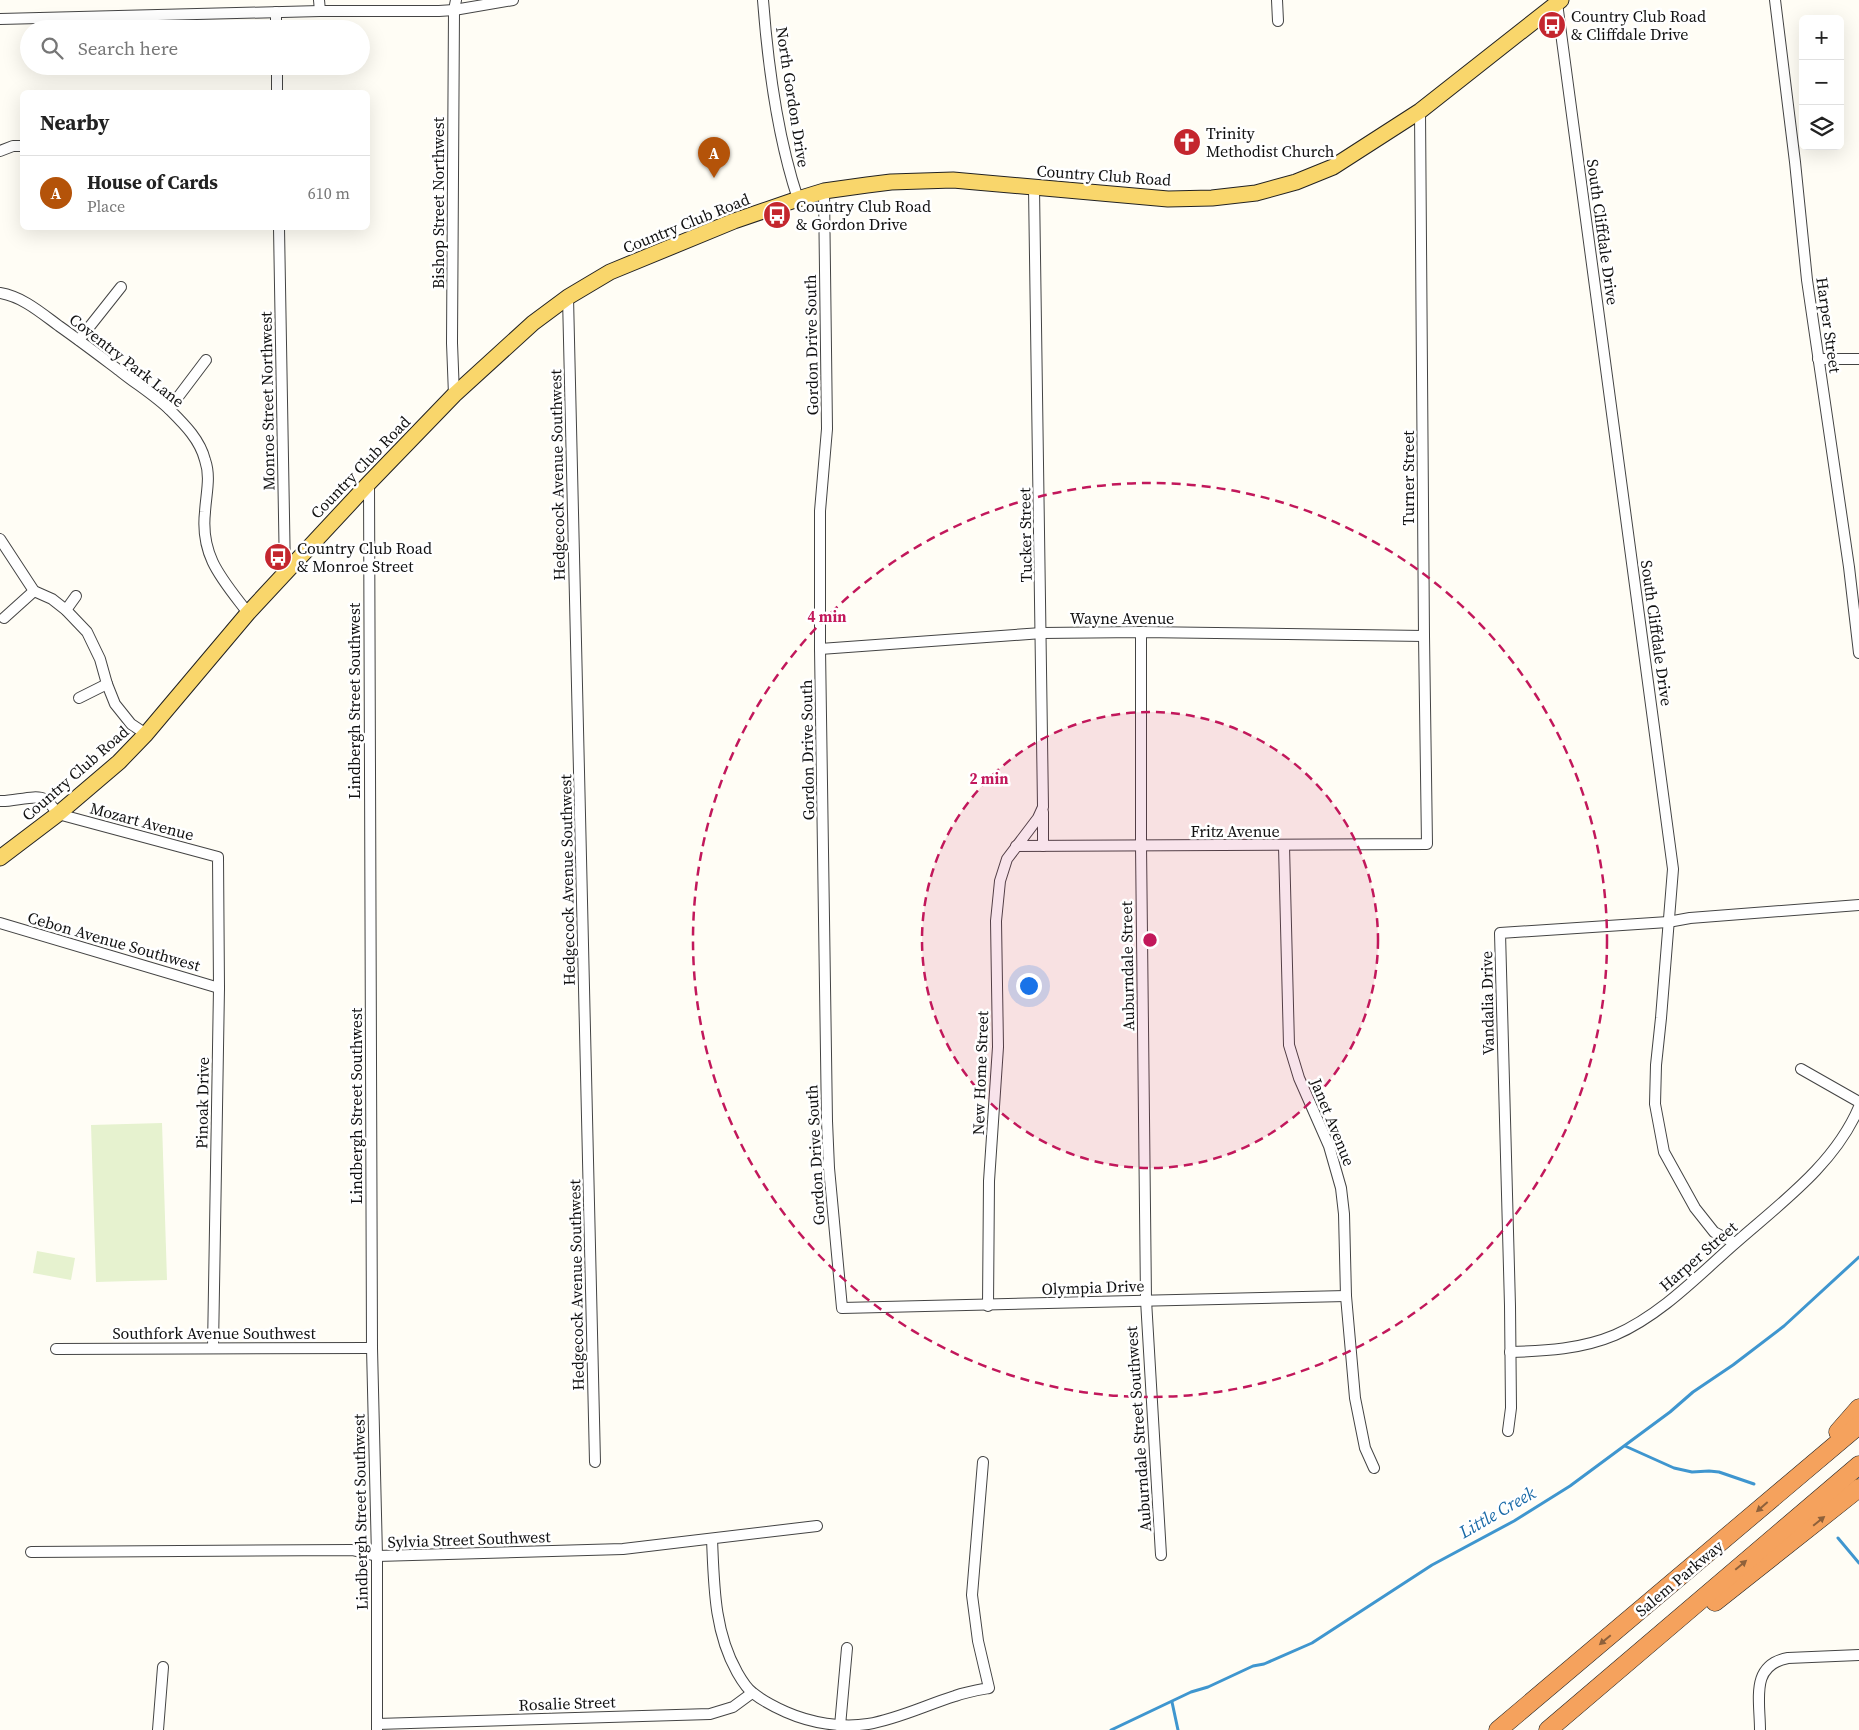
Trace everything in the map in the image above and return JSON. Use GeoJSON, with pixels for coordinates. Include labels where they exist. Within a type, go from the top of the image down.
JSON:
{"type":"FeatureCollection","features":[{"type":"Feature","properties":{"kind":"highway"},"geometry":{"type":"LineString","coordinates":[[1821,1456],[1859,1408]]}},
{"type":"Feature","properties":{"kind":"highway","name":"Salem Parkway"},"geometry":{"type":"LineString","coordinates":[[1498,1730],[1821,1456],[1859,1426]]}},
{"type":"Feature","properties":{"kind":"highway","name":"Salem Parkway"},"geometry":{"type":"LineString","coordinates":[[1548,1730],[1859,1464]]}},
{"type":"Feature","properties":{"kind":"highway"},"geometry":{"type":"LineString","coordinates":[[1625,1665],[1655,1649],[1859,1488]]}},
{"type":"Feature","properties":{"kind":"main road","name":"Country Club Road"},"geometry":{"type":"LineString","coordinates":[[0,858],[58,814],[119,762],[146,734],[248,613],[454,395],[533,323],[568,297],[610,272],[734,220],[798,198],[824,191],[891,182],[954,180],[1168,198],[1212,198],[1256,192],[1296,182],[1333,167],[1420,111],[1559,1]]}},
{"type":"Feature","properties":{"kind":"street"},"geometry":{"type":"LineString","coordinates":[[319,0],[320,12]]}},
{"type":"Feature","properties":{"kind":"street"},"geometry":{"type":"LineString","coordinates":[[0,19],[320,12],[513,0]]}},
{"type":"Feature","properties":{"kind":"street","name":"North Gordon Drive"},"geometry":{"type":"LineString","coordinates":[[763,0],[777,106],[789,173],[798,198]]}},
{"type":"Feature","properties":{"kind":"street"},"geometry":{"type":"LineString","coordinates":[[1277,0],[1278,22]]}},
{"type":"Feature","properties":{"kind":"street","name":"Harper Street"},"geometry":{"type":"LineString","coordinates":[[1775,0],[1807,280],[1843,522],[1859,653]]}},
{"type":"Feature","properties":{"kind":"street","name":"South Cliffdale Drive"},"geometry":{"type":"LineString","coordinates":[[1559,1],[1673,870],[1656,1065],[1655,1104],[1664,1152],[1700,1214],[1714,1232],[1735,1243]]}},
{"type":"Feature","properties":{"kind":"street","name":"Bishop Street Northwest"},"geometry":{"type":"LineString","coordinates":[[454,395],[452,343],[455,5]]}},
{"type":"Feature","properties":{"kind":"street"},"geometry":{"type":"LineString","coordinates":[[276,12],[276,20]]}},
{"type":"Feature","properties":{"kind":"street"},"geometry":{"type":"LineString","coordinates":[[277,75],[277,90]]}},
{"type":"Feature","properties":{"kind":"street","name":"Turner Street"},"geometry":{"type":"LineString","coordinates":[[1420,111],[1427,844]]}},
{"type":"Feature","properties":{"kind":"street"},"geometry":{"type":"LineString","coordinates":[[0,151],[13,146],[20,146]]}},
{"type":"Feature","properties":{"kind":"street","name":"Tucker Street"},"geometry":{"type":"LineString","coordinates":[[1034,188],[1042,633],[1043,846]]}},
{"type":"Feature","properties":{"kind":"street","name":"Gordon Drive South"},"geometry":{"type":"LineString","coordinates":[[824,191],[827,429],[820,511],[820,649],[826,1121],[842,1308]]}},
{"type":"Feature","properties":{"kind":"street","name":"Monroe Street Northwest"},"geometry":{"type":"LineString","coordinates":[[279,230],[284,574]]}},
{"type":"Feature","properties":{"kind":"street"},"geometry":{"type":"LineString","coordinates":[[80,340],[121,287]]}},
{"type":"Feature","properties":{"kind":"street","name":"Coventry Park Lane"},"geometry":{"type":"LineString","coordinates":[[0,293],[14,296],[26,302],[80,340],[169,409],[194,436],[206,460],[208,486],[204,525],[208,555],[221,578],[248,613]]}},
{"type":"Feature","properties":{"kind":"street","name":"Hedgecock Avenue Southwest"},"geometry":{"type":"LineString","coordinates":[[568,297],[595,1462]]}},
{"type":"Feature","properties":{"kind":"street"},"geometry":{"type":"LineString","coordinates":[[1818,359],[1859,359]]}},
{"type":"Feature","properties":{"kind":"street"},"geometry":{"type":"LineString","coordinates":[[169,409],[206,360]]}},
{"type":"Feature","properties":{"kind":"street","name":"Lindbergh Street Southwest"},"geometry":{"type":"LineString","coordinates":[[369,483],[372,1348],[377,1556],[377,1727]]}},
{"type":"Feature","properties":{"kind":"street"},"geometry":{"type":"LineString","coordinates":[[0,539],[34,592],[52,599],[66,610],[94,643],[115,704],[131,724],[146,734]]}},
{"type":"Feature","properties":{"kind":"street"},"geometry":{"type":"LineString","coordinates":[[4,618],[34,592]]}},
{"type":"Feature","properties":{"kind":"street"},"geometry":{"type":"LineString","coordinates":[[66,610],[76,596]]}},
{"type":"Feature","properties":{"kind":"street","name":"Wayne Avenue"},"geometry":{"type":"LineString","coordinates":[[820,649],[1042,633],[1141,632],[1424,636]]}},
{"type":"Feature","properties":{"kind":"street","name":"Auburndale Street"},"geometry":{"type":"LineString","coordinates":[[1141,632],[1141,845],[1146,1300]]}},
{"type":"Feature","properties":{"kind":"street"},"geometry":{"type":"LineString","coordinates":[[79,698],[107,684]]}},
{"type":"Feature","properties":{"kind":"street"},"geometry":{"type":"LineString","coordinates":[[0,801],[17,801],[39,797],[46,801],[58,814]]}},
{"type":"Feature","properties":{"kind":"street"},"geometry":{"type":"LineString","coordinates":[[1016,846],[1038,818],[1043,807]]}},
{"type":"Feature","properties":{"kind":"street","name":"Mozart Avenue"},"geometry":{"type":"LineString","coordinates":[[58,814],[218,857]]}},
{"type":"Feature","properties":{"kind":"street","name":"Fritz Avenue"},"geometry":{"type":"LineString","coordinates":[[1043,846],[1427,844]]}},
{"type":"Feature","properties":{"kind":"street"},"geometry":{"type":"LineString","coordinates":[[1016,846],[1043,846]]}},
{"type":"Feature","properties":{"kind":"street","name":"New Home Street"},"geometry":{"type":"LineString","coordinates":[[988,1306],[989,1181],[998,1047],[996,921],[1000,881],[1007,859],[1016,846]]}},
{"type":"Feature","properties":{"kind":"street","name":"Janet Avenue"},"geometry":{"type":"LineString","coordinates":[[1284,846],[1289,1045],[1299,1078],[1329,1146],[1341,1188],[1344,1214],[1346,1296],[1355,1398],[1366,1448],[1374,1468]]}},
{"type":"Feature","properties":{"kind":"street","name":"Pinoak Drive"},"geometry":{"type":"LineString","coordinates":[[213,1348],[219,988],[218,857]]}},
{"type":"Feature","properties":{"kind":"street","name":"Vandalia Drive"},"geometry":{"type":"LineString","coordinates":[[1508,1431],[1511,1408],[1500,933],[1668,922],[1690,918],[1859,905]]}},
{"type":"Feature","properties":{"kind":"street","name":"Cebon Avenue Southwest"},"geometry":{"type":"LineString","coordinates":[[0,923],[219,988]]}},
{"type":"Feature","properties":{"kind":"street"},"geometry":{"type":"LineString","coordinates":[[1800,1069],[1859,1102]]}},
{"type":"Feature","properties":{"kind":"street","name":"Harper Street"},"geometry":{"type":"LineString","coordinates":[[1510,1352],[1577,1347],[1615,1335],[1648,1316],[1677,1295],[1813,1173],[1837,1144],[1859,1107]]}},
{"type":"Feature","properties":{"kind":"street","name":"Olympia Drive"},"geometry":{"type":"LineString","coordinates":[[842,1308],[1346,1296]]}},
{"type":"Feature","properties":{"kind":"street","name":"Auburndale Street Southwest"},"geometry":{"type":"LineString","coordinates":[[1146,1300],[1161,1555]]}},
{"type":"Feature","properties":{"kind":"street","name":"Southfork Avenue Southwest"},"geometry":{"type":"LineString","coordinates":[[56,1349],[372,1348]]}},
{"type":"Feature","properties":{"kind":"street"},"geometry":{"type":"LineString","coordinates":[[712,1539],[715,1599],[722,1639],[729,1658],[741,1680],[752,1693],[799,1718],[840,1726],[867,1724],[891,1719],[955,1696],[989,1688],[978,1641],[972,1595],[983,1462]]}},
{"type":"Feature","properties":{"kind":"street","name":"Sylvia Street Southwest"},"geometry":{"type":"LineString","coordinates":[[31,1552],[352,1550],[377,1556],[623,1549],[817,1526]]}},
{"type":"Feature","properties":{"kind":"street"},"geometry":{"type":"LineString","coordinates":[[840,1726],[847,1648]]}},
{"type":"Feature","properties":{"kind":"street"},"geometry":{"type":"LineString","coordinates":[[1760,1730],[1760,1688],[1762,1674],[1769,1665],[1778,1660],[1788,1658],[1859,1655]]}},
{"type":"Feature","properties":{"kind":"street"},"geometry":{"type":"LineString","coordinates":[[158,1730],[163,1667]]}},
{"type":"Feature","properties":{"kind":"street","name":"Rosalie Street"},"geometry":{"type":"LineString","coordinates":[[377,1727],[710,1714],[733,1707],[752,1693]]}},
{"type":"Feature","properties":{"kind":"green space"},"geometry":{"type":"Polygon","coordinates":[[[162,1123],[167,1280],[96,1282],[91,1125],[162,1123]]]}},
{"type":"Feature","properties":{"kind":"green space"},"geometry":{"type":"Polygon","coordinates":[[[37,1251],[75,1258],[71,1280],[33,1273],[37,1251]]]}},
{"type":"Feature","properties":{"kind":"waterway","name":"Little Creek"},"geometry":{"type":"LineString","coordinates":[[1111,1730],[1191,1692],[1208,1687],[1253,1666],[1264,1664],[1312,1643],[1432,1565],[1514,1521],[1570,1486],[1670,1412],[1693,1392],[1733,1365],[1784,1326],[1859,1257]]}},
{"type":"Feature","properties":{"kind":"waterway"},"geometry":{"type":"LineString","coordinates":[[1625,1446],[1674,1468],[1692,1472],[1719,1472],[1754,1484]]}},
{"type":"Feature","properties":{"kind":"waterway"},"geometry":{"type":"LineString","coordinates":[[1838,1538],[1859,1563]]}},
{"type":"Feature","properties":{"kind":"waterway"},"geometry":{"type":"LineString","coordinates":[[1172,1702],[1178,1730]]}},
{"type":"Feature","properties":{"kind":"place","name":"Country Club Road & Cliffdale Drive"},"geometry":{"type":"Point","coordinates":[1552,25]}},
{"type":"Feature","properties":{"kind":"place","name":"Trinity Methodist Church"},"geometry":{"type":"Point","coordinates":[1187,142]}},
{"type":"Feature","properties":{"kind":"place","name":"House of Cards"},"geometry":{"type":"Point","coordinates":[714,178]}},
{"type":"Feature","properties":{"kind":"place","name":"Country Club Road & Gordon Drive"},"geometry":{"type":"Point","coordinates":[777,215]}},
{"type":"Feature","properties":{"kind":"place","name":"Country Club Road & Monroe Street"},"geometry":{"type":"Point","coordinates":[278,557]}}]}
